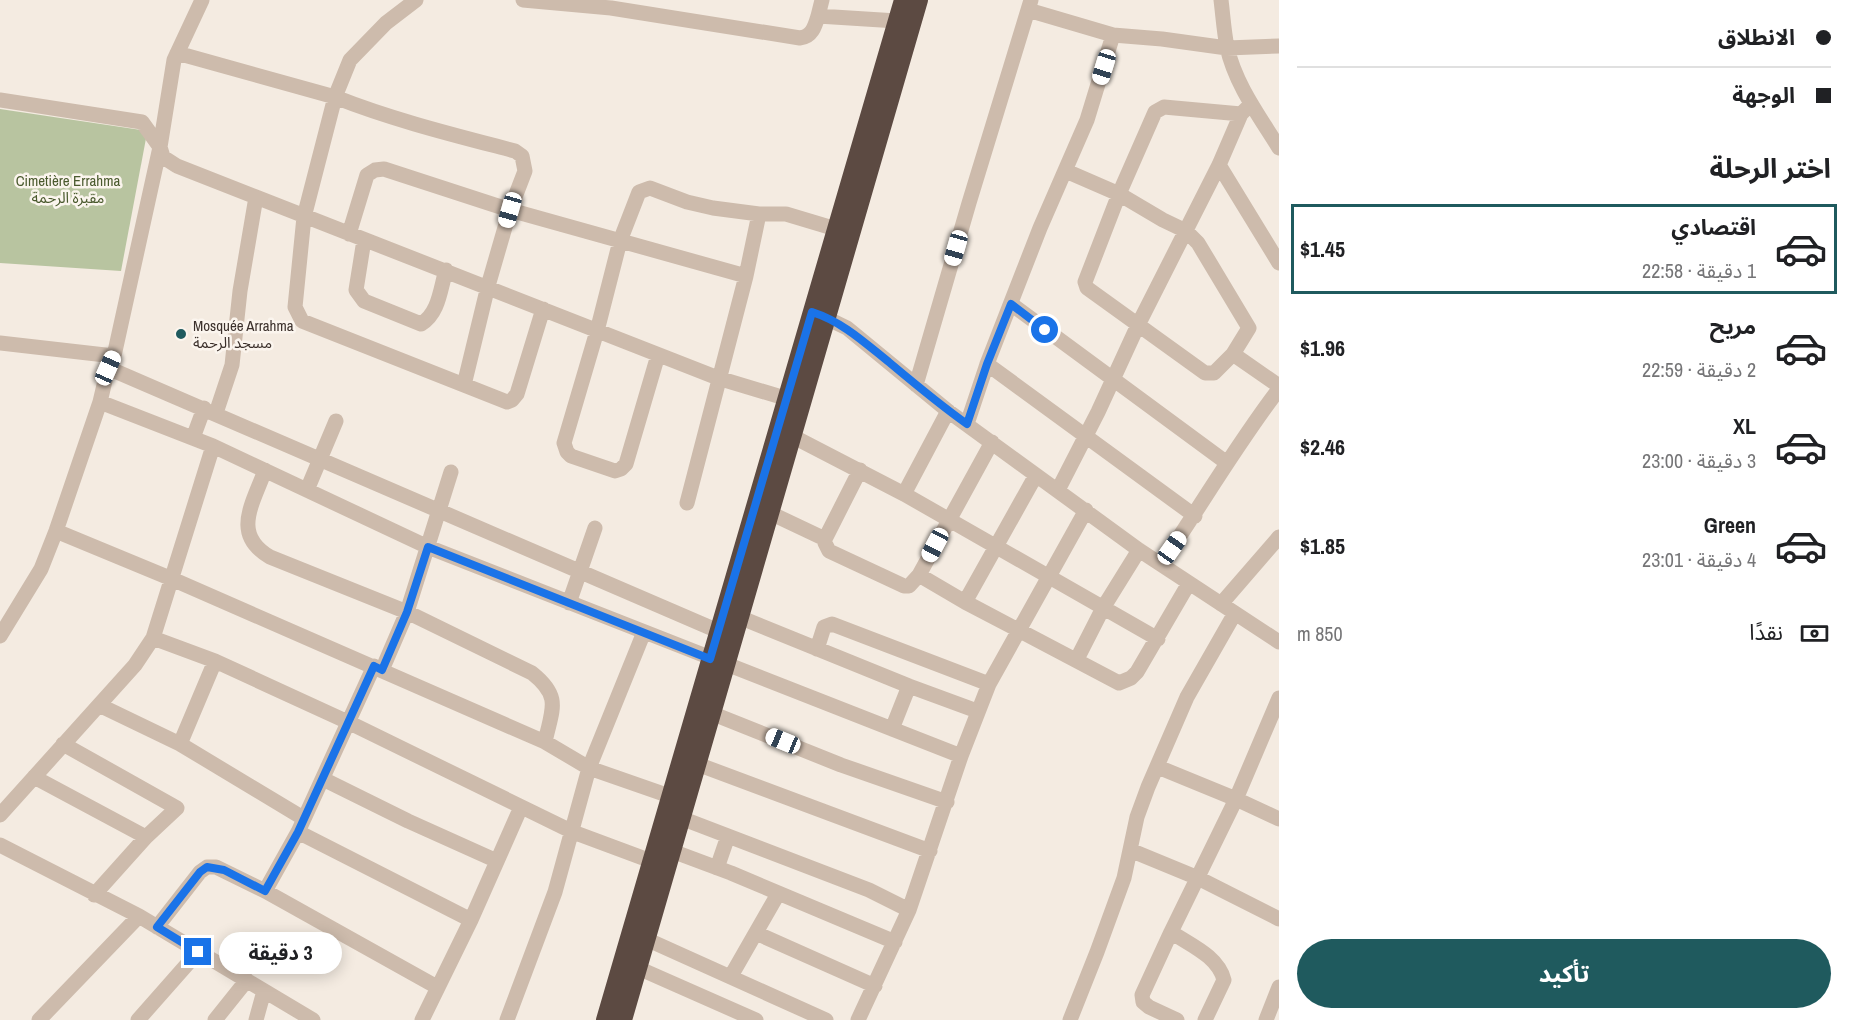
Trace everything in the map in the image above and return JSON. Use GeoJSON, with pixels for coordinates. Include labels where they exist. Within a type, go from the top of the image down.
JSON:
{"type":"FeatureCollection","features":[{"type":"Feature","properties":{"kind":"highway"},"geometry":{"type":"LineString","coordinates":[[819,315],[836,229],[903,0]]}},
{"type":"Feature","properties":{"kind":"highway"},"geometry":{"type":"LineString","coordinates":[[605,1020],[651,861],[697,764],[711,713],[718,662],[718,631],[794,400],[920,0]]}},
{"type":"Feature","properties":{"kind":"highway"},"geometry":{"type":"LineString","coordinates":[[623,1020],[672,851],[679,805],[718,662],[739,617],[792,436],[794,400]]}},
{"type":"Feature","properties":{"kind":"street"},"geometry":{"type":"LineString","coordinates":[[0,636],[41,569],[100,402],[160,147],[172,68],[202,0]]}},
{"type":"Feature","properties":{"kind":"street"},"geometry":{"type":"LineString","coordinates":[[416,0],[386,23],[350,60],[334,97],[304,217],[295,307],[302,321],[507,402],[517,394],[543,309]]}},
{"type":"Feature","properties":{"kind":"street"},"geometry":{"type":"LineString","coordinates":[[523,0],[612,4],[800,38],[810,34],[822,0]]}},
{"type":"Feature","properties":{"kind":"street"},"geometry":{"type":"LineString","coordinates":[[1221,0],[1227,48],[1246,109],[1279,148]]}},
{"type":"Feature","properties":{"kind":"street"},"geometry":{"type":"LineString","coordinates":[[916,385],[1030,5],[1113,35],[1227,48],[1279,46]]}},
{"type":"Feature","properties":{"kind":"street"},"geometry":{"type":"LineString","coordinates":[[818,16],[897,21]]}},
{"type":"Feature","properties":{"kind":"street"},"geometry":{"type":"LineString","coordinates":[[967,424],[987,364],[1040,228],[1086,120],[1113,35]]}},
{"type":"Feature","properties":{"kind":"street"},"geometry":{"type":"LineString","coordinates":[[177,53],[334,97],[436,131],[515,151],[522,156],[525,171],[510,210],[488,286],[464,385]]}},
{"type":"Feature","properties":{"kind":"street"},"geometry":{"type":"LineString","coordinates":[[0,100],[142,122],[160,147],[163,157],[177,166],[718,378],[794,400]]}},
{"type":"Feature","properties":{"kind":"street"},"geometry":{"type":"LineString","coordinates":[[1066,171],[1119,194],[1186,231],[1198,243],[1250,328],[1233,354],[1214,373],[1205,373],[1085,286],[1086,277],[1119,194],[1149,123],[1159,108],[1246,109]]}},
{"type":"Feature","properties":{"kind":"street"},"geometry":{"type":"LineString","coordinates":[[1058,490],[1246,109]]}},
{"type":"Feature","properties":{"kind":"street"},"geometry":{"type":"LineString","coordinates":[[1219,165],[1279,263]]}},
{"type":"Feature","properties":{"kind":"street"},"geometry":{"type":"LineString","coordinates":[[349,234],[367,175],[375,170],[384,169],[510,210],[746,276]]}},
{"type":"Feature","properties":{"kind":"street"},"geometry":{"type":"LineString","coordinates":[[658,355],[626,464],[615,471],[571,456],[564,443],[597,331],[620,241],[633,202],[639,192],[650,188],[687,202],[713,208],[759,214],[786,214],[836,229]]}},
{"type":"Feature","properties":{"kind":"street"},"geometry":{"type":"LineString","coordinates":[[193,438],[210,411],[232,365],[240,291],[256,197]]}},
{"type":"Feature","properties":{"kind":"street"},"geometry":{"type":"LineString","coordinates":[[687,503],[746,276],[759,214]]}},
{"type":"Feature","properties":{"kind":"street"},"geometry":{"type":"LineString","coordinates":[[364,240],[356,290],[359,296],[364,302],[421,324],[430,319],[435,310],[446,270]]}},
{"type":"Feature","properties":{"kind":"street"},"geometry":{"type":"LineString","coordinates":[[1011,304],[1227,463]]}},
{"type":"Feature","properties":{"kind":"street"},"geometry":{"type":"LineString","coordinates":[[819,315],[847,328],[948,411],[1139,550],[1279,641]]}},
{"type":"Feature","properties":{"kind":"street"},"geometry":{"type":"LineString","coordinates":[[0,343],[111,362],[210,411],[718,631]]}},
{"type":"Feature","properties":{"kind":"street"},"geometry":{"type":"LineString","coordinates":[[1161,564],[1279,387],[1233,354]]}},
{"type":"Feature","properties":{"kind":"street"},"geometry":{"type":"LineString","coordinates":[[987,364],[1195,516]]}},
{"type":"Feature","properties":{"kind":"street"},"geometry":{"type":"LineString","coordinates":[[100,402],[213,446],[428,547],[961,756]]}},
{"type":"Feature","properties":{"kind":"street"},"geometry":{"type":"LineString","coordinates":[[904,494],[948,411]]}},
{"type":"Feature","properties":{"kind":"street"},"geometry":{"type":"LineString","coordinates":[[307,490],[336,422]]}},
{"type":"Feature","properties":{"kind":"street"},"geometry":{"type":"LineString","coordinates":[[792,436],[861,470],[1158,639]]}},
{"type":"Feature","properties":{"kind":"street"},"geometry":{"type":"LineString","coordinates":[[861,470],[825,543],[829,551],[904,586],[909,586],[919,575],[992,442]]}},
{"type":"Feature","properties":{"kind":"street"},"geometry":{"type":"LineString","coordinates":[[0,815],[135,665],[153,638],[213,446]]}},
{"type":"Feature","properties":{"kind":"street"},"geometry":{"type":"LineString","coordinates":[[265,470],[248,517],[247,531],[258,550],[270,557],[407,612],[531,673],[544,683],[554,703],[545,742]]}},
{"type":"Feature","properties":{"kind":"street"},"geometry":{"type":"LineString","coordinates":[[265,891],[301,825],[407,612],[451,472]]}},
{"type":"Feature","properties":{"kind":"street"},"geometry":{"type":"LineString","coordinates":[[965,602],[1036,475]]}},
{"type":"Feature","properties":{"kind":"street"},"geometry":{"type":"LineString","coordinates":[[858,1020],[909,910],[961,756],[989,684],[1086,510]]}},
{"type":"Feature","properties":{"kind":"street"},"geometry":{"type":"LineString","coordinates":[[770,513],[825,539]]}},
{"type":"Feature","properties":{"kind":"street"},"geometry":{"type":"LineString","coordinates":[[569,603],[595,528]]}},
{"type":"Feature","properties":{"kind":"street"},"geometry":{"type":"LineString","coordinates":[[56,531],[172,579],[545,742],[589,768],[679,805],[728,836],[869,890],[909,910]]}},
{"type":"Feature","properties":{"kind":"street"},"geometry":{"type":"LineString","coordinates":[[1221,604],[1279,537]]}},
{"type":"Feature","properties":{"kind":"street"},"geometry":{"type":"LineString","coordinates":[[1077,659],[1103,608],[1139,550]]}},
{"type":"Feature","properties":{"kind":"street"},"geometry":{"type":"LineString","coordinates":[[919,575],[965,602],[1119,683],[1131,678],[1137,672],[1189,583]]}},
{"type":"Feature","properties":{"kind":"street"},"geometry":{"type":"LineString","coordinates":[[1070,1020],[1124,878],[1137,816],[1186,697],[1235,613]]}},
{"type":"Feature","properties":{"kind":"street"},"geometry":{"type":"LineString","coordinates":[[739,617],[977,711]]}},
{"type":"Feature","properties":{"kind":"street"},"geometry":{"type":"LineString","coordinates":[[817,649],[824,627],[832,624],[989,684]]}},
{"type":"Feature","properties":{"kind":"street"},"geometry":{"type":"LineString","coordinates":[[507,1020],[555,892],[589,768],[644,632]]}},
{"type":"Feature","properties":{"kind":"street"},"geometry":{"type":"LineString","coordinates":[[153,638],[215,661],[350,723],[573,832],[651,861]]}},
{"type":"Feature","properties":{"kind":"street"},"geometry":{"type":"LineString","coordinates":[[180,744],[215,661]]}},
{"type":"Feature","properties":{"kind":"street"},"geometry":{"type":"LineString","coordinates":[[892,729],[909,686]]}},
{"type":"Feature","properties":{"kind":"street"},"geometry":{"type":"LineString","coordinates":[[1177,1020],[1149,1007],[1143,1002],[1142,995],[1236,799],[1279,698]]}},
{"type":"Feature","properties":{"kind":"street"},"geometry":{"type":"LineString","coordinates":[[99,705],[180,744],[301,825],[471,920]]}},
{"type":"Feature","properties":{"kind":"street"},"geometry":{"type":"LineString","coordinates":[[711,713],[841,765],[947,802]]}},
{"type":"Feature","properties":{"kind":"street"},"geometry":{"type":"LineString","coordinates":[[63,744],[177,808],[146,837],[94,894]]}},
{"type":"Feature","properties":{"kind":"street"},"geometry":{"type":"LineString","coordinates":[[697,764],[930,851]]}},
{"type":"Feature","properties":{"kind":"street"},"geometry":{"type":"LineString","coordinates":[[1158,767],[1279,819]]}},
{"type":"Feature","properties":{"kind":"street"},"geometry":{"type":"LineString","coordinates":[[34,777],[146,837]]}},
{"type":"Feature","properties":{"kind":"street"},"geometry":{"type":"LineString","coordinates":[[323,779],[497,861]]}},
{"type":"Feature","properties":{"kind":"street"},"geometry":{"type":"LineString","coordinates":[[422,1020],[471,920],[521,807]]}},
{"type":"Feature","properties":{"kind":"street"},"geometry":{"type":"LineString","coordinates":[[717,868],[728,836]]}},
{"type":"Feature","properties":{"kind":"street"},"geometry":{"type":"LineString","coordinates":[[0,845],[139,916],[313,1020]]}},
{"type":"Feature","properties":{"kind":"street"},"geometry":{"type":"LineString","coordinates":[[1130,850],[1198,878],[1279,919]]}},
{"type":"Feature","properties":{"kind":"street"},"geometry":{"type":"LineString","coordinates":[[672,851],[895,942]]}},
{"type":"Feature","properties":{"kind":"street"},"geometry":{"type":"LineString","coordinates":[[157,927],[200,872],[207,867],[224,870],[437,987]]}},
{"type":"Feature","properties":{"kind":"street"},"geometry":{"type":"LineString","coordinates":[[731,976],[778,894]]}},
{"type":"Feature","properties":{"kind":"street"},"geometry":{"type":"LineString","coordinates":[[39,1020],[139,916]]}},
{"type":"Feature","properties":{"kind":"street"},"geometry":{"type":"LineString","coordinates":[[1171,932],[1215,962],[1221,969],[1224,980],[1205,1020]]}},
{"type":"Feature","properties":{"kind":"street"},"geometry":{"type":"LineString","coordinates":[[756,933],[875,986]]}},
{"type":"Feature","properties":{"kind":"street"},"geometry":{"type":"LineString","coordinates":[[646,939],[826,1020]]}},
{"type":"Feature","properties":{"kind":"street"},"geometry":{"type":"LineString","coordinates":[[138,1020],[198,952]]}},
{"type":"Feature","properties":{"kind":"street"},"geometry":{"type":"LineString","coordinates":[[638,968],[756,1020]]}},
{"type":"Feature","properties":{"kind":"street"},"geometry":{"type":"LineString","coordinates":[[215,1020],[247,980]]}},
{"type":"Feature","properties":{"kind":"street"},"geometry":{"type":"LineString","coordinates":[[1266,1020],[1279,987]]}},
{"type":"Feature","properties":{"kind":"street"},"geometry":{"type":"LineString","coordinates":[[256,1020],[264,991]]}},
{"type":"Feature","properties":{"kind":"green space","name":"Cimetière Errahma مقبرة الرحمة"},"geometry":{"type":"Polygon","coordinates":[[[0,109],[141,130],[147,133],[121,271],[0,263],[0,109]]]}},
{"type":"Feature","properties":{"kind":"place","name":"Mosquée Arrahma مسجد الرحمة"},"geometry":{"type":"Point","coordinates":[181,334]}},
{"type":"Feature","properties":{"kind":"route"},"geometry":{"type":"LineString","coordinates":[[198,952],[157,927],[200,872],[207,867],[224,870],[265,891],[298,832],[350,723],[374,666],[382,670],[407,612],[428,547],[710,659],[812,312],[847,328],[967,424],[987,364],[1011,304],[1045,330]]}}]}
